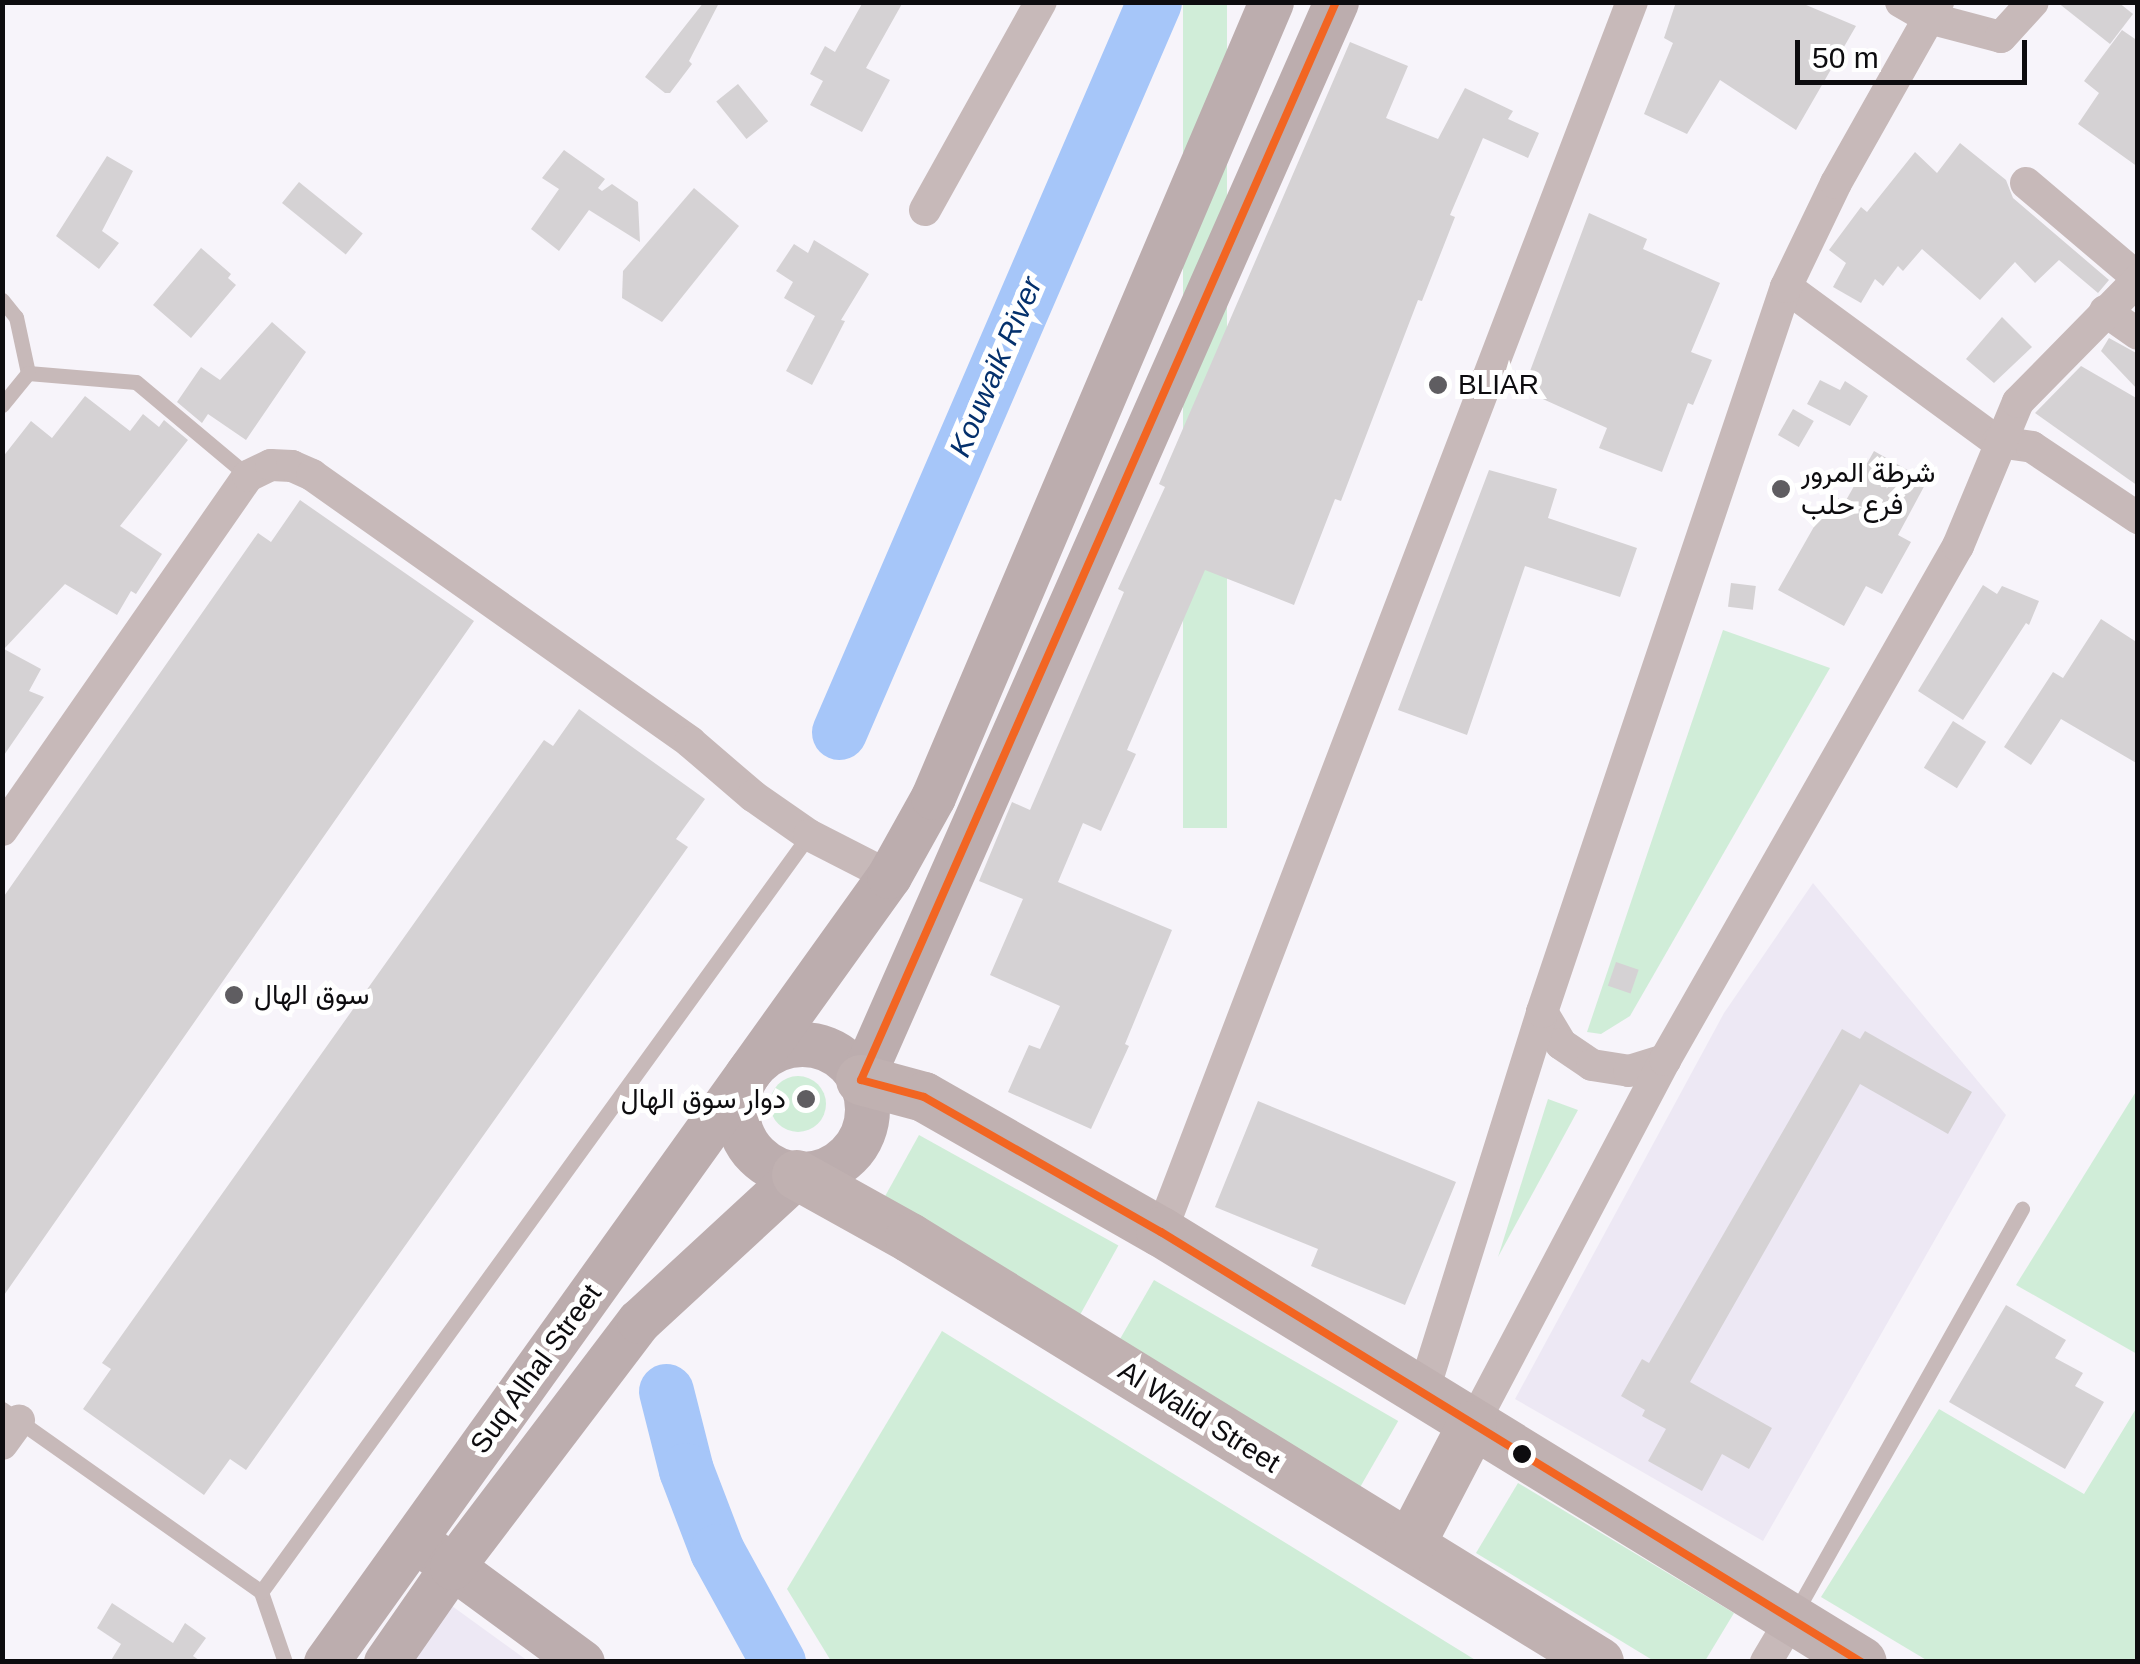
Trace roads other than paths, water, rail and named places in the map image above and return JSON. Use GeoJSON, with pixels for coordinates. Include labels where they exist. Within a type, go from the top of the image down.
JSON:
{"type":"FeatureCollection","features":[{"type":"Feature","properties":{"kind":"main road","name":"Suq Alhal Street"},"geometry":{"type":"LineString","coordinates":[[326,1662],[889,876],[933,798],[1271,2]]}},
{"type":"Feature","properties":{"kind":"main road"},"geometry":{"type":"LineString","coordinates":[[1336,2],[861,1080],[867,1118],[851,1154],[835,1166],[797,1175],[779,1171],[749,1148],[737,1112],[746,1076],[759,1060],[795,1044],[834,1052],[861,1080],[924,1096],[1161,1232],[1422,1396],[1862,1662]]}},
{"type":"Feature","properties":{"kind":"main road","name":"Suq Alhal Street"},"geometry":{"type":"LineString","coordinates":[[386,1662],[452,1567],[640,1321],[797,1175]]}},
{"type":"Feature","properties":{"kind":"main road","name":"Al Walid Street"},"geometry":{"type":"LineString","coordinates":[[797,1175],[910,1238],[1599,1662]]}},
{"type":"Feature","properties":{"kind":"main road"},"geometry":{"type":"LineString","coordinates":[[1410,1545],[1472,1426]]}},
{"type":"Feature","properties":{"kind":"main road"},"geometry":{"type":"LineString","coordinates":[[414,1539],[582,1662]]}},
{"type":"Feature","properties":{"kind":"street"},"geometry":{"type":"LineString","coordinates":[[926,210],[1041,2]]}},
{"type":"Feature","properties":{"kind":"street"},"geometry":{"type":"LineString","coordinates":[[1161,1232],[1632,2]]}},
{"type":"Feature","properties":{"kind":"street"},"geometry":{"type":"LineString","coordinates":[[1422,1396],[1542,1012],[1786,287],[1923,8],[2001,37],[2032,2]]}},
{"type":"Feature","properties":{"kind":"street"},"geometry":{"type":"LineString","coordinates":[[1472,1426],[1665,1060],[1958,546],[1990,479],[1998,442],[2018,402],[2138,279],[2026,182]]}},
{"type":"Feature","properties":{"kind":"street"},"geometry":{"type":"LineString","coordinates":[[1786,287],[1998,442],[2032,447],[2138,518]]}},
{"type":"Feature","properties":{"kind":"street"},"geometry":{"type":"LineString","coordinates":[[2105,311],[2138,334]]}},
{"type":"Feature","properties":{"kind":"street"},"geometry":{"type":"LineString","coordinates":[[2,830],[248,476],[271,465],[292,466],[312,475],[690,742],[753,796],[809,835],[889,876]]}},
{"type":"Feature","properties":{"kind":"street"},"geometry":{"type":"LineString","coordinates":[[1542,1012],[1562,1044],[1592,1065],[1629,1071],[1665,1060]]}},
{"type":"Feature","properties":{"kind":"street"},"geometry":{"type":"LineString","coordinates":[[1766,1662],[1792,1618]]}},
{"type":"Feature","properties":{"kind":"lane"},"geometry":{"type":"LineString","coordinates":[[2,300],[16,318],[28,373]]}},
{"type":"Feature","properties":{"kind":"lane"},"geometry":{"type":"LineString","coordinates":[[2,405],[28,373]]}},
{"type":"Feature","properties":{"kind":"lane"},"geometry":{"type":"LineString","coordinates":[[28,373],[136,382],[248,476]]}},
{"type":"Feature","properties":{"kind":"lane"},"geometry":{"type":"LineString","coordinates":[[261,1592],[809,835]]}},
{"type":"Feature","properties":{"kind":"lane"},"geometry":{"type":"LineString","coordinates":[[1792,1618],[2022,1209]]}},
{"type":"Feature","properties":{"kind":"lane"},"geometry":{"type":"LineString","coordinates":[[8,1425],[261,1592],[285,1662]]}},
{"type":"Feature","properties":{"kind":"waterway","name":"Kouwaik River"},"geometry":{"type":"LineString","coordinates":[[839,732],[1154,2]]}},
{"type":"Feature","properties":{"kind":"waterway","name":"Kouwaik River"},"geometry":{"type":"LineString","coordinates":[[666,1391],[686,1470],[717,1551],[778,1662]]}},
{"type":"Feature","properties":{"kind":"place","name":"BLIAR"},"geometry":{"type":"Point","coordinates":[1438,385]}},
{"type":"Feature","properties":{"kind":"place","name":"شرطة المرور فرع حلب"},"geometry":{"type":"Point","coordinates":[1781,489]}},
{"type":"Feature","properties":{"kind":"place","name":"سوق الهال"},"geometry":{"type":"Point","coordinates":[234,995]}},
{"type":"Feature","properties":{"kind":"place","name":"دوار سوق الهال"},"geometry":{"type":"Point","coordinates":[806,1099]}}]}
